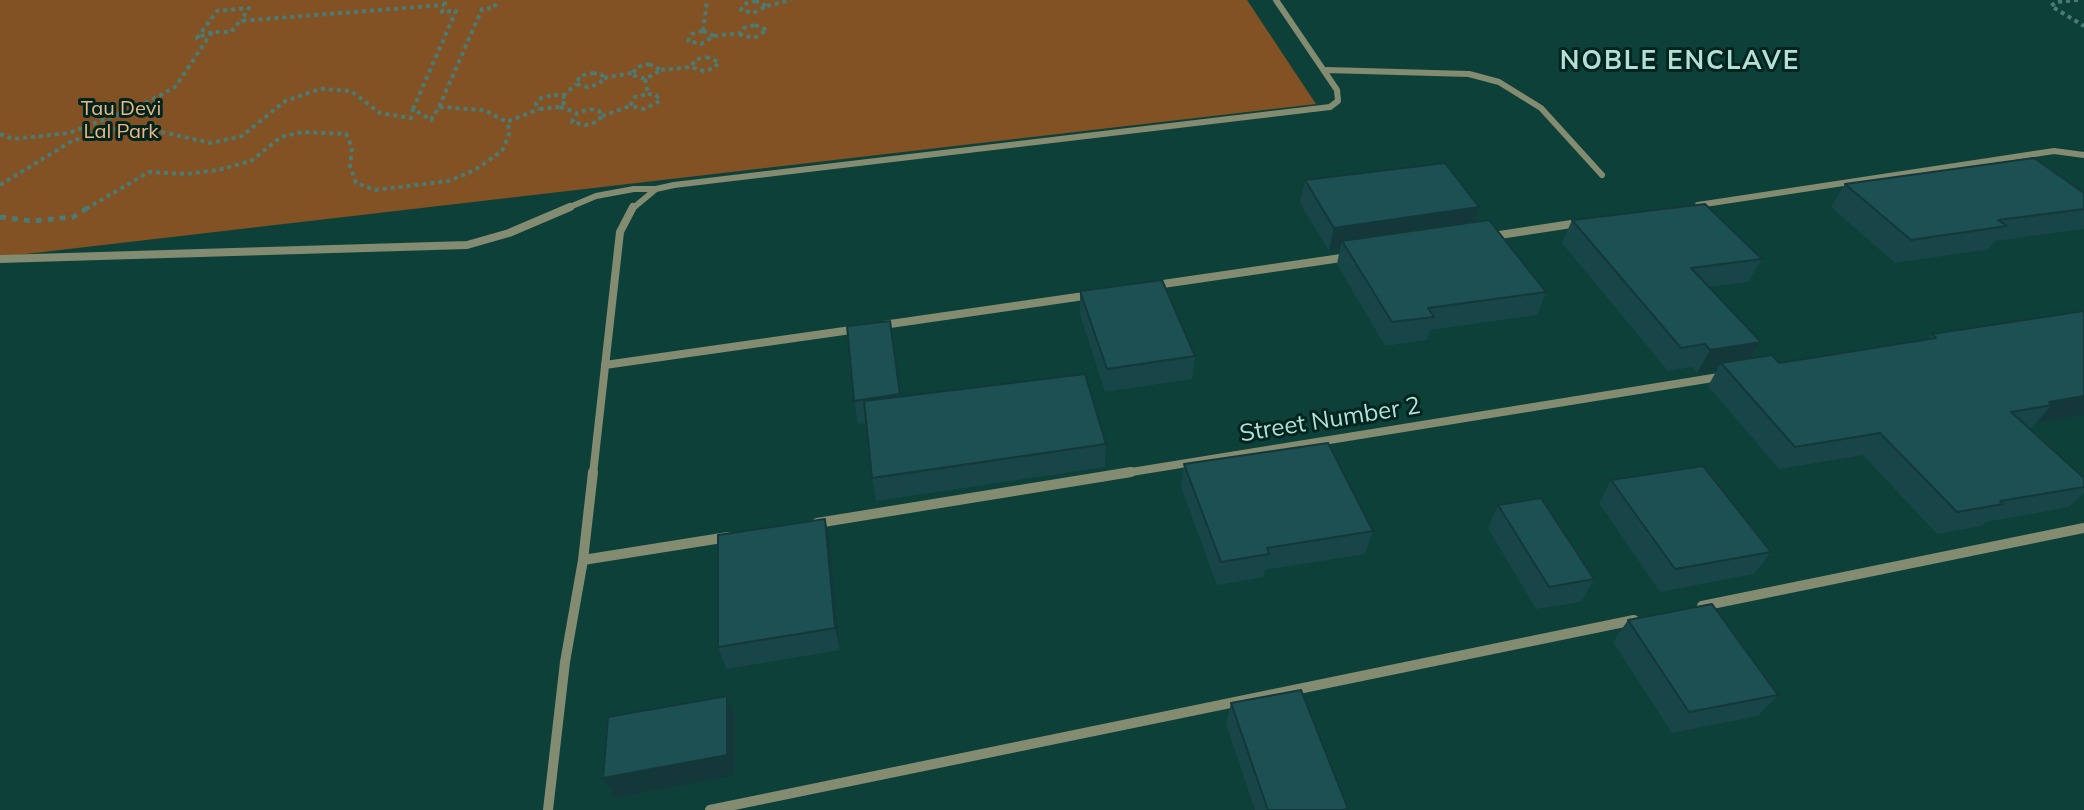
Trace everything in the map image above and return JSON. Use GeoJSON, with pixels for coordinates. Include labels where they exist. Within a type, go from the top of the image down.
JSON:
{"type":"FeatureCollection","features":[{"type":"Feature","properties":{"kind":"street"},"geometry":{"type":"LineString","coordinates":[[0,259],[454,247],[488,241],[596,196],[634,189],[656,189],[1330,107],[1338,101],[1337,90],[1327,70],[1276,0]]}},
{"type":"Feature","properties":{"kind":"street"},"geometry":{"type":"LineString","coordinates":[[1327,70],[1469,74],[1499,82],[1541,108],[1602,175]]}},
{"type":"Feature","properties":{"kind":"street"},"geometry":{"type":"LineString","coordinates":[[1687,207],[2054,151],[2084,155]]}},
{"type":"Feature","properties":{"kind":"street"},"geometry":{"type":"LineString","coordinates":[[548,810],[565,662],[583,560],[620,232],[635,204],[656,189]]}},
{"type":"Feature","properties":{"kind":"street"},"geometry":{"type":"LineString","coordinates":[[1486,237],[1595,221]]}},
{"type":"Feature","properties":{"kind":"street"},"geometry":{"type":"LineString","coordinates":[[1144,287],[1362,255]]}},
{"type":"Feature","properties":{"kind":"street"},"geometry":{"type":"LineString","coordinates":[[877,326],[1097,294]]}},
{"type":"Feature","properties":{"kind":"street"},"geometry":{"type":"LineString","coordinates":[[605,365],[862,328]]}},
{"type":"Feature","properties":{"kind":"street","name":"Street Number 2"},"geometry":{"type":"LineString","coordinates":[[811,524],[1722,377]]}},
{"type":"Feature","properties":{"kind":"street"},"geometry":{"type":"LineString","coordinates":[[1694,608],[2084,528]]}},
{"type":"Feature","properties":{"kind":"street"},"geometry":{"type":"LineString","coordinates":[[583,560],[732,536]]}},
{"type":"Feature","properties":{"kind":"street"},"geometry":{"type":"LineString","coordinates":[[710,810],[1647,618]]}},
{"type":"Feature","properties":{"kind":"path"},"geometry":{"type":"LineString","coordinates":[[413,109],[431,120],[482,9],[494,8],[497,0]]}},
{"type":"Feature","properties":{"kind":"path"},"geometry":{"type":"LineString","coordinates":[[703,31],[707,0]]}},
{"type":"Feature","properties":{"kind":"path"},"geometry":{"type":"LineString","coordinates":[[767,6],[753,1],[740,8],[753,13],[791,0]]}},
{"type":"Feature","properties":{"kind":"path"},"geometry":{"type":"LineString","coordinates":[[2078,0],[2056,2],[2051,6],[2084,26]]}},
{"type":"Feature","properties":{"kind":"path"},"geometry":{"type":"LineString","coordinates":[[0,185],[72,141],[105,130],[144,128],[211,143],[242,136],[285,101],[320,89],[351,91],[380,113],[411,118],[456,11],[442,12],[445,2],[240,21]]}},
{"type":"Feature","properties":{"kind":"path"},"geometry":{"type":"LineString","coordinates":[[249,8],[231,32],[212,32],[197,38],[217,11],[249,8]]}},
{"type":"Feature","properties":{"kind":"path"},"geometry":{"type":"LineString","coordinates":[[753,13],[755,25]]}},
{"type":"Feature","properties":{"kind":"path"},"geometry":{"type":"LineString","coordinates":[[714,36],[703,31],[687,38],[691,43],[701,44],[714,36],[740,33],[744,28],[755,25],[767,30],[754,38],[744,37],[740,33]]}},
{"type":"Feature","properties":{"kind":"path"},"geometry":{"type":"LineString","coordinates":[[0,134],[13,139],[69,133],[144,104],[175,87],[212,32]]}},
{"type":"Feature","properties":{"kind":"path"},"geometry":{"type":"LineString","coordinates":[[701,44],[705,57]]}},
{"type":"Feature","properties":{"kind":"path"},"geometry":{"type":"LineString","coordinates":[[576,84],[588,87],[604,78],[632,73],[637,67],[649,64],[661,70],[691,67],[704,71],[714,68],[719,62],[715,58],[705,57],[695,60],[691,67]]}},
{"type":"Feature","properties":{"kind":"path"},"geometry":{"type":"LineString","coordinates":[[632,73],[645,79],[661,70]]}},
{"type":"Feature","properties":{"kind":"path"},"geometry":{"type":"LineString","coordinates":[[539,109],[536,104],[541,98],[563,96],[580,76],[591,72],[604,78]]}},
{"type":"Feature","properties":{"kind":"path"},"geometry":{"type":"LineString","coordinates":[[645,79],[648,94]]}},
{"type":"Feature","properties":{"kind":"path"},"geometry":{"type":"LineString","coordinates":[[602,116],[599,111],[590,109],[577,113],[572,119],[575,124],[596,122],[602,116],[630,106],[644,109],[660,101],[656,95],[648,94],[635,97],[630,106]]}},
{"type":"Feature","properties":{"kind":"path"},"geometry":{"type":"LineString","coordinates":[[560,107],[566,101],[563,96]]}},
{"type":"Feature","properties":{"kind":"path"},"geometry":{"type":"LineString","coordinates":[[0,217],[33,221],[73,217],[149,172],[187,174],[218,170],[251,161],[281,137],[302,132],[346,134],[352,148],[350,166],[356,183],[375,190],[449,181],[475,170],[502,151],[510,132],[507,122],[484,110],[439,107]]}},
{"type":"Feature","properties":{"kind":"path"},"geometry":{"type":"LineString","coordinates":[[507,122],[539,109],[560,107],[577,113]]}},
{"type":"Feature","properties":{"kind":"green space","name":"Tau Devi Lal Park"},"geometry":{"type":"Polygon","coordinates":[[[0,0],[1247,0],[1316,104],[0,257],[0,0]]]}},
{"type":"Feature","properties":{"kind":"building"},"geometry":{"type":"Polygon","coordinates":[[[2034,158],[2084,193],[2084,209],[1998,220],[2007,226],[1911,240],[1845,184],[2034,158]]]}},
{"type":"Feature","properties":{"kind":"building"},"geometry":{"type":"Polygon","coordinates":[[[1445,163],[1479,207],[1334,228],[1305,180],[1445,163]]]}},
{"type":"Feature","properties":{"kind":"building"},"geometry":{"type":"Polygon","coordinates":[[[1705,204],[1762,259],[1691,268],[1761,342],[1710,350],[1705,344],[1681,348],[1572,220],[1705,204]]]}},
{"type":"Feature","properties":{"kind":"building"},"geometry":{"type":"Polygon","coordinates":[[[1489,220],[1546,292],[1428,308],[1434,317],[1392,322],[1342,241],[1489,220]]]}},
{"type":"Feature","properties":{"kind":"building"},"geometry":{"type":"Polygon","coordinates":[[[1162,280],[1195,356],[1107,369],[1080,291],[1162,280]]]}},
{"type":"Feature","properties":{"kind":"building"},"geometry":{"type":"Polygon","coordinates":[[[2084,311],[2084,396],[2011,412],[2084,478],[2084,487],[2000,501],[2003,504],[1957,512],[1880,433],[1795,447],[1721,363],[1772,355],[1779,363],[1936,338],[1932,334],[2084,311]]]}},
{"type":"Feature","properties":{"kind":"building"},"geometry":{"type":"Polygon","coordinates":[[[890,321],[900,394],[854,401],[847,326],[890,321]]]}},
{"type":"Feature","properties":{"kind":"building"},"geometry":{"type":"Polygon","coordinates":[[[1085,374],[1106,444],[872,478],[864,401],[1085,374]]]}},
{"type":"Feature","properties":{"kind":"building"},"geometry":{"type":"Polygon","coordinates":[[[1328,443],[1373,531],[1267,548],[1269,554],[1221,562],[1184,464],[1328,443]]]}},
{"type":"Feature","properties":{"kind":"building"},"geometry":{"type":"Polygon","coordinates":[[[1703,466],[1771,552],[1675,569],[1611,480],[1703,466]]]}},
{"type":"Feature","properties":{"kind":"building"},"geometry":{"type":"Polygon","coordinates":[[[1541,498],[1594,579],[1549,587],[1498,505],[1541,498]]]}},
{"type":"Feature","properties":{"kind":"building"},"geometry":{"type":"Polygon","coordinates":[[[825,519],[835,628],[718,647],[718,535],[825,519]]]}},
{"type":"Feature","properties":{"kind":"building"},"geometry":{"type":"Polygon","coordinates":[[[1712,604],[1778,695],[1689,712],[1628,620],[1712,604]]]}},
{"type":"Feature","properties":{"kind":"building"},"geometry":{"type":"Polygon","coordinates":[[[1301,690],[1348,809],[1268,810],[1231,703],[1301,690]]]}},
{"type":"Feature","properties":{"kind":"building"},"geometry":{"type":"Polygon","coordinates":[[[727,696],[727,755],[603,778],[608,717],[727,696]]]}},
{"type":"Feature","properties":{"kind":"district","name":"NOBLE ENCLAVE"},"geometry":{"type":"Point","coordinates":[1680,61]}}]}
